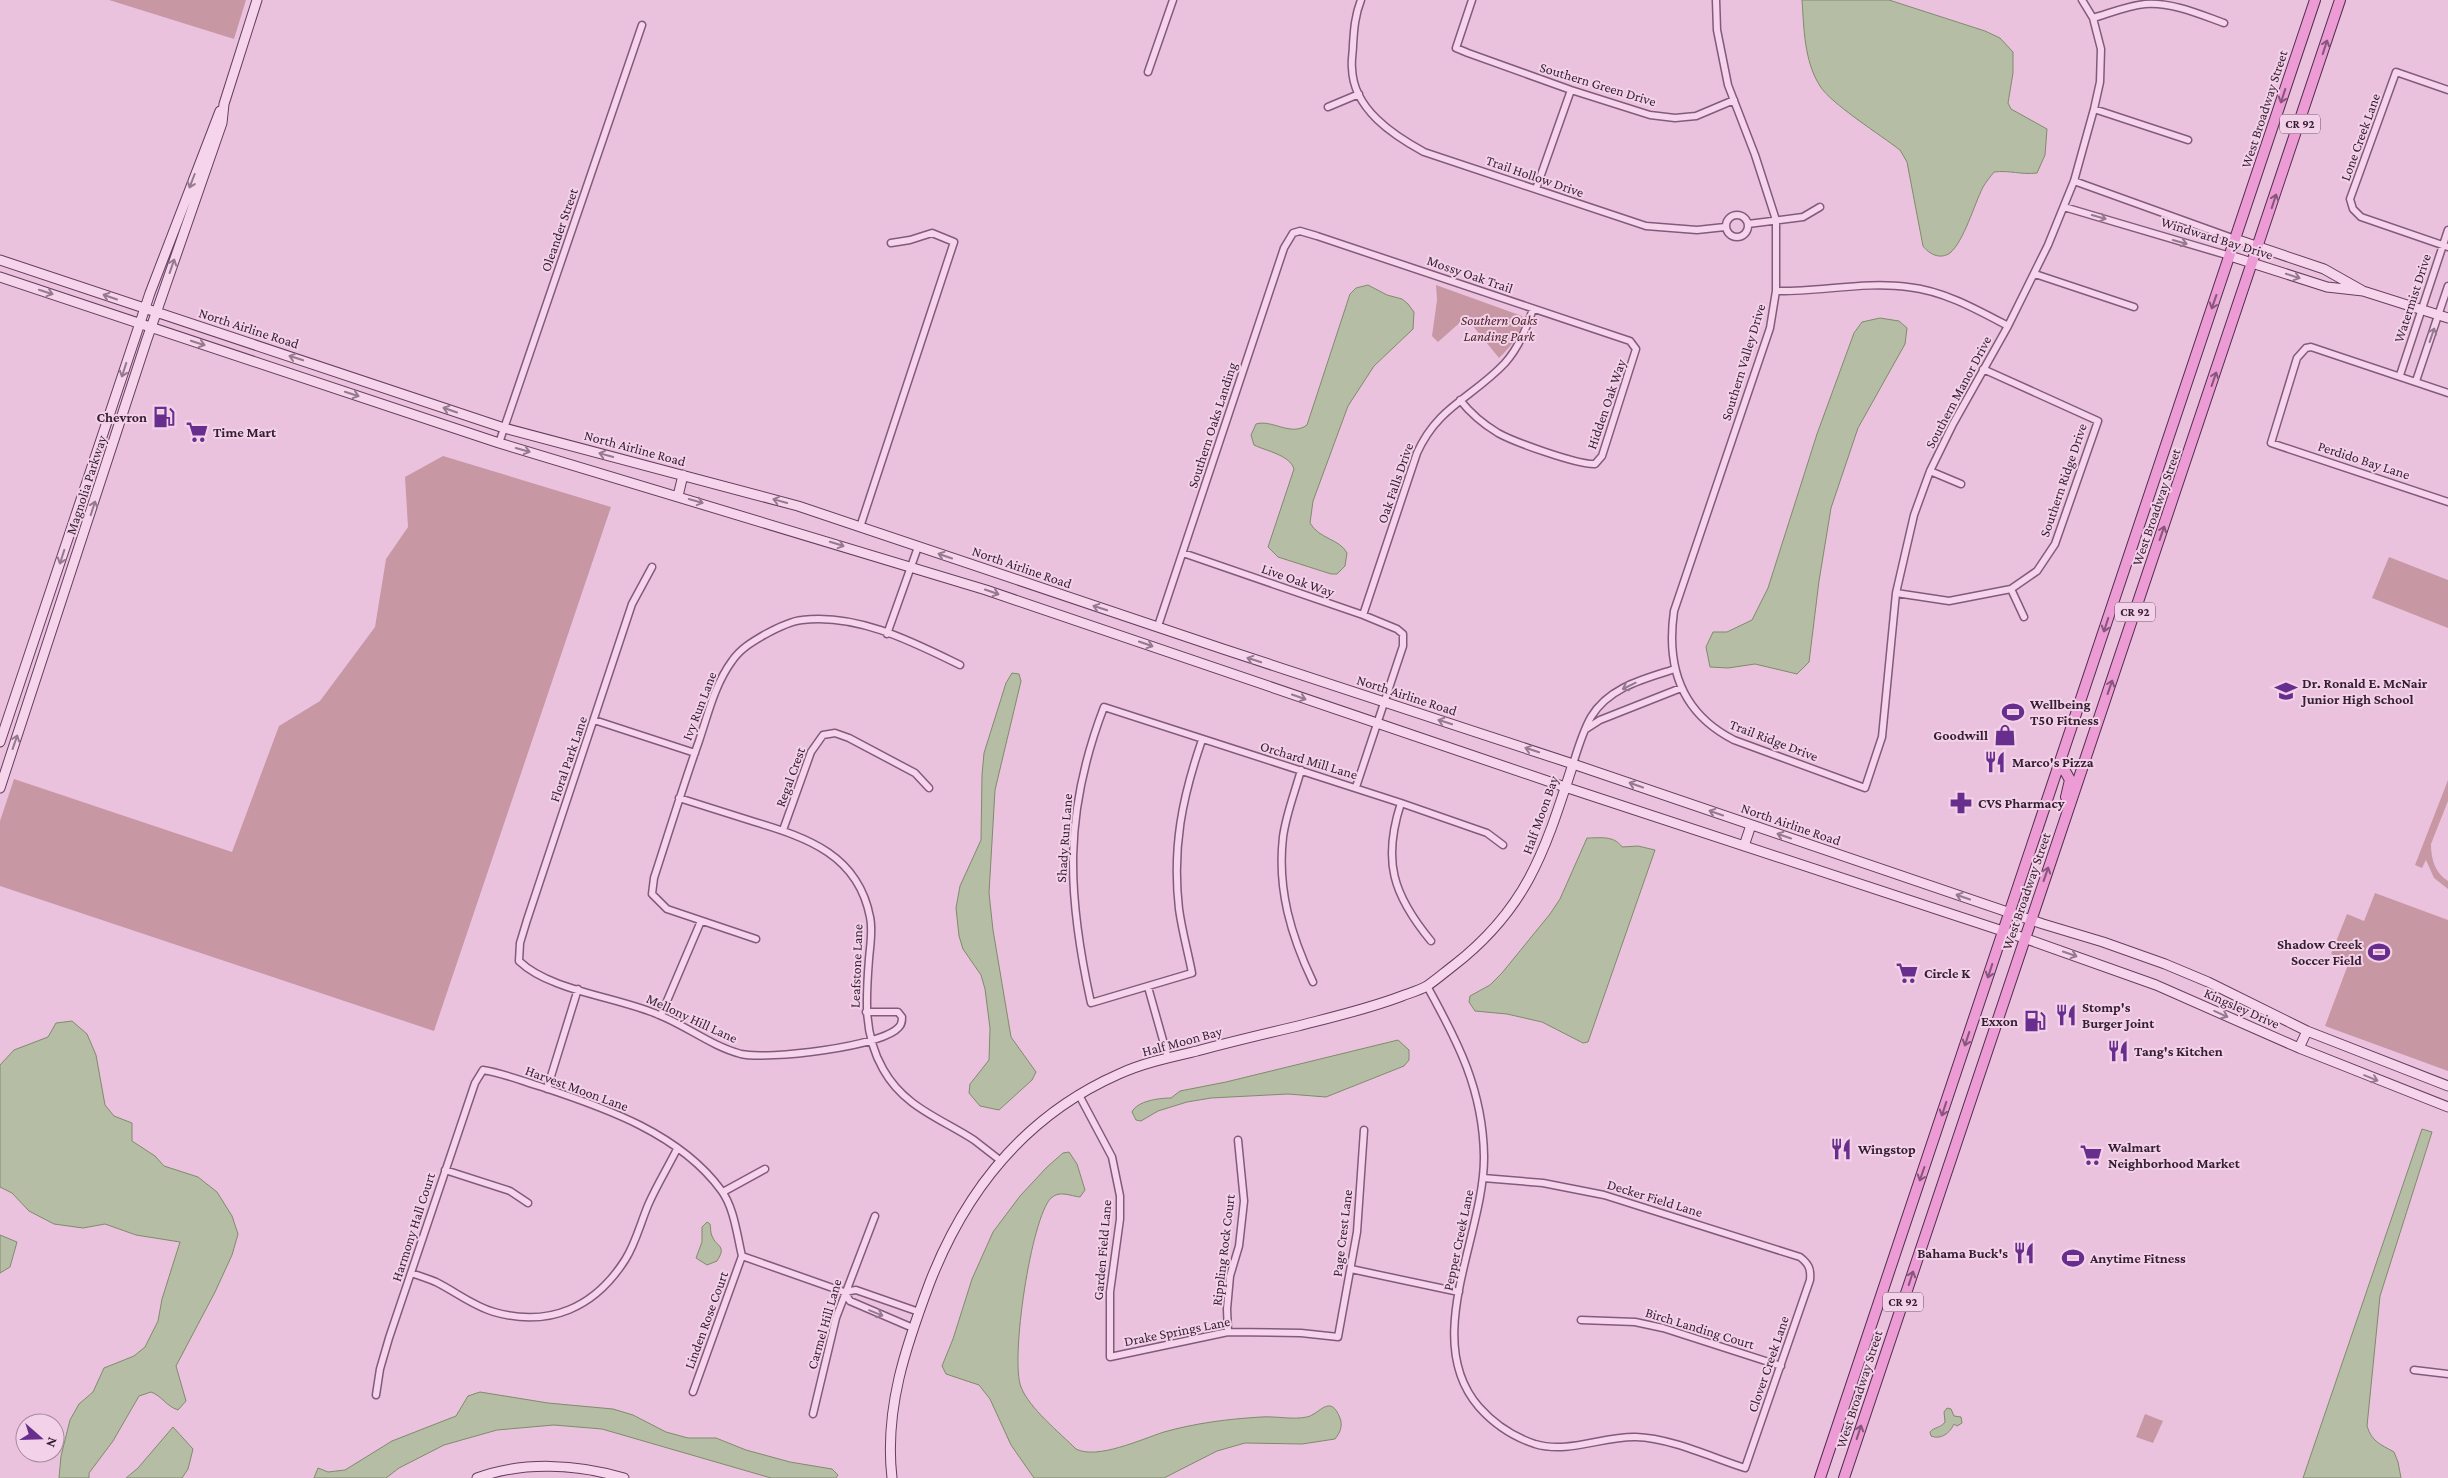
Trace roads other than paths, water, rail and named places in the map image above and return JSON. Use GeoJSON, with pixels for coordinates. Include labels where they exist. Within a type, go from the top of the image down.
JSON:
{"type":"FeatureCollection","features":[{"type":"Feature","properties":{"kind":"main road","name":"Magnolia Parkway"},"geometry":{"type":"LineString","coordinates":[[0,742],[145,308],[216,120],[224,104],[257,0]]}},
{"type":"Feature","properties":{"kind":"main road","name":"West Broadway Street"},"geometry":{"type":"LineString","coordinates":[[1820,1478],[2315,0]]}},
{"type":"Feature","properties":{"kind":"main road","name":"West Broadway Street"},"geometry":{"type":"LineString","coordinates":[[1844,1478],[2030,920],[2259,248],[2340,0]]}},
{"type":"Feature","properties":{"kind":"main road","name":"Magnolia Parkway"},"geometry":{"type":"LineString","coordinates":[[1,782],[151,328],[222,123],[224,104]]}},
{"type":"Feature","properties":{"kind":"main road","name":"Windward Bay Drive"},"geometry":{"type":"LineString","coordinates":[[2235,239],[2324,269],[2363,291],[2448,318]]}},
{"type":"Feature","properties":{"kind":"main road","name":"Windward Bay Drive"},"geometry":{"type":"LineString","coordinates":[[2230,256],[2327,287],[2363,291]]}},
{"type":"Feature","properties":{"kind":"main road","name":"North Airline Road"},"geometry":{"type":"LineString","coordinates":[[0,260],[504,428],[798,506],[1573,764],[2030,920]]}},
{"type":"Feature","properties":{"kind":"main road"},"geometry":{"type":"LineString","coordinates":[[0,277],[499,443],[986,590],[1565,787],[2024,938]]}},
{"type":"Feature","properties":{"kind":"main road"},"geometry":{"type":"LineString","coordinates":[[678,496],[683,475]]}},
{"type":"Feature","properties":{"kind":"main road","name":"Half Moon Bay"},"geometry":{"type":"LineString","coordinates":[[892,1478],[890,1454],[892,1412],[902,1361],[913,1328],[956,1224],[968,1203],[1001,1161],[1039,1124],[1079,1095],[1119,1073],[1168,1058],[1373,1008],[1427,986],[1481,944],[1520,898],[1544,850],[1573,764]]}},
{"type":"Feature","properties":{"kind":"main road"},"geometry":{"type":"LineString","coordinates":[[2058,768],[2065,771],[2070,780],[2060,818],[2059,835]]}},
{"type":"Feature","properties":{"kind":"main road"},"geometry":{"type":"LineString","coordinates":[[1744,846],[1750,825]]}},
{"type":"Feature","properties":{"kind":"main road","name":"Kingsley Drive"},"geometry":{"type":"LineString","coordinates":[[2030,920],[2103,942],[2174,968],[2208,982],[2307,1031],[2448,1086]]}},
{"type":"Feature","properties":{"kind":"main road","name":"Kingsley Drive"},"geometry":{"type":"LineString","coordinates":[[2024,938],[2156,985],[2299,1048],[2448,1107]]}},
{"type":"Feature","properties":{"kind":"main road"},"geometry":{"type":"LineString","coordinates":[[2299,1048],[2307,1031]]}},
{"type":"Feature","properties":{"kind":"main road"},"geometry":{"type":"LineString","coordinates":[[477,1478],[506,1471],[551,1466],[594,1470],[617,1477]]}},
{"type":"Feature","properties":{"kind":"street"},"geometry":{"type":"LineString","coordinates":[[1148,72],[1172,0]]}},
{"type":"Feature","properties":{"kind":"street","name":"Trail Hollow Drive"},"geometry":{"type":"LineString","coordinates":[[1361,0],[1355,18],[1352,70],[1359,94],[1376,119],[1404,141],[1424,152],[1646,226],[1697,230],[1725,227]]}},
{"type":"Feature","properties":{"kind":"street","name":"Southern Green Drive"},"geometry":{"type":"LineString","coordinates":[[1472,0],[1456,48],[1571,90],[1650,115],[1675,118],[1696,116],[1734,100]]}},
{"type":"Feature","properties":{"kind":"street","name":"Southern Valley Drive"},"geometry":{"type":"LineString","coordinates":[[1674,669],[1671,650],[1674,612],[1770,328],[1776,292],[1776,220],[1755,154],[1734,100],[1721,54],[1716,0]]}},
{"type":"Feature","properties":{"kind":"street","name":"Southern Manor Drive"},"geometry":{"type":"LineString","coordinates":[[1865,788],[1882,737],[1896,593],[1905,547],[1930,471],[2035,274],[2074,181],[2094,109],[2100,82],[2101,49],[2093,18],[2082,0]]}},
{"type":"Feature","properties":{"kind":"street"},"geometry":{"type":"LineString","coordinates":[[2093,18],[2131,7],[2162,4],[2191,11],[2224,23]]}},
{"type":"Feature","properties":{"kind":"street","name":"Oleander Street"},"geometry":{"type":"LineString","coordinates":[[499,443],[642,25]]}},
{"type":"Feature","properties":{"kind":"street","name":"Lone Creek Lane"},"geometry":{"type":"LineString","coordinates":[[2445,246],[2361,218],[2353,210],[2350,199],[2396,72],[2448,90]]}},
{"type":"Feature","properties":{"kind":"street"},"geometry":{"type":"LineString","coordinates":[[1536,189],[1571,90]]}},
{"type":"Feature","properties":{"kind":"street"},"geometry":{"type":"LineString","coordinates":[[1328,107],[1359,94]]}},
{"type":"Feature","properties":{"kind":"street"},"geometry":{"type":"LineString","coordinates":[[2094,109],[2188,140]]}},
{"type":"Feature","properties":{"kind":"street","name":"Windward Bay Drive"},"geometry":{"type":"LineString","coordinates":[[2074,181],[2235,239]]}},
{"type":"Feature","properties":{"kind":"street","name":"Trail Hollow Drive"},"geometry":{"type":"LineString","coordinates":[[1748,224],[1803,217],[1820,207]]}},
{"type":"Feature","properties":{"kind":"street","name":"Windward Bay Drive"},"geometry":{"type":"LineString","coordinates":[[2064,207],[2230,256]]}},
{"type":"Feature","properties":{"kind":"street","name":"Trail Hollow Drive"},"geometry":{"type":"LineString","coordinates":[[1737,214],[1744,217],[1748,224],[1744,234],[1738,237],[1731,236],[1725,227],[1727,219],[1737,214]]}},
{"type":"Feature","properties":{"kind":"street","name":"Watermist Drive"},"geometry":{"type":"LineString","coordinates":[[2400,375],[2421,310],[2445,246],[2448,230]]}},
{"type":"Feature","properties":{"kind":"street","name":"Mossy Oak Trail"},"geometry":{"type":"LineString","coordinates":[[1293,233],[1300,231],[1317,236],[1630,341],[1636,350]]}},
{"type":"Feature","properties":{"kind":"street"},"geometry":{"type":"LineString","coordinates":[[860,527],[954,242],[932,233],[910,240],[891,243]]}},
{"type":"Feature","properties":{"kind":"street","name":"Southern Oaks Landing"},"geometry":{"type":"LineString","coordinates":[[1158,626],[1284,248],[1293,233]]}},
{"type":"Feature","properties":{"kind":"street"},"geometry":{"type":"LineString","coordinates":[[2035,274],[2134,307]]}},
{"type":"Feature","properties":{"kind":"street"},"geometry":{"type":"LineString","coordinates":[[1776,292],[1820,291],[1888,285],[1908,287],[1946,296],[2008,326]]}},
{"type":"Feature","properties":{"kind":"street"},"geometry":{"type":"LineString","coordinates":[[2416,381],[2448,286]]}},
{"type":"Feature","properties":{"kind":"street","name":"Oak Falls Drive"},"geometry":{"type":"LineString","coordinates":[[1364,615],[1417,453],[1425,435],[1434,423],[1505,363],[1521,341],[1533,308]]}},
{"type":"Feature","properties":{"kind":"street","name":"Perdido Bay Lane"},"geometry":{"type":"LineString","coordinates":[[2400,375],[2317,347],[2306,348],[2297,358],[2271,442],[2448,502]]}},
{"type":"Feature","properties":{"kind":"street","name":"Hidden Oak Way"},"geometry":{"type":"LineString","coordinates":[[1460,400],[1472,415],[1500,434],[1576,462],[1594,464],[1602,456],[1636,350]]}},
{"type":"Feature","properties":{"kind":"street","name":"Southern Ridge Drive"},"geometry":{"type":"LineString","coordinates":[[1896,593],[1949,601],[2011,589],[2037,572],[2055,544],[2098,421],[1983,369]]}},
{"type":"Feature","properties":{"kind":"street"},"geometry":{"type":"LineString","coordinates":[[2400,375],[2448,393]]}},
{"type":"Feature","properties":{"kind":"street"},"geometry":{"type":"LineString","coordinates":[[1930,471],[1961,484]]}},
{"type":"Feature","properties":{"kind":"street"},"geometry":{"type":"LineString","coordinates":[[887,634],[918,546]]}},
{"type":"Feature","properties":{"kind":"street","name":"Live Oak Way"},"geometry":{"type":"LineString","coordinates":[[1183,553],[1398,628],[1403,634],[1403,646],[1384,702]]}},
{"type":"Feature","properties":{"kind":"street","name":"Floral Park Lane"},"geometry":{"type":"LineString","coordinates":[[519,961],[520,944],[527,920],[632,604],[652,567]]}},
{"type":"Feature","properties":{"kind":"street"},"geometry":{"type":"LineString","coordinates":[[2011,589],[2024,617]]}},
{"type":"Feature","properties":{"kind":"street","name":"Ivy Run Lane"},"geometry":{"type":"LineString","coordinates":[[701,921],[667,909],[652,894],[654,878],[717,686],[732,660],[747,645],[770,632],[801,620],[828,619],[854,623],[887,634],[925,648],[960,665]]}},
{"type":"Feature","properties":{"kind":"street","name":"Trail Ridge Drive"},"geometry":{"type":"LineString","coordinates":[[1674,669],[1681,688],[1694,708],[1718,732],[1734,740],[1865,788]]}},
{"type":"Feature","properties":{"kind":"street","name":"Half Moon Bay"},"geometry":{"type":"LineString","coordinates":[[1573,764],[1591,717],[1610,696],[1638,681],[1674,669]]}},
{"type":"Feature","properties":{"kind":"street"},"geometry":{"type":"LineString","coordinates":[[1585,730],[1600,720],[1681,688]]}},
{"type":"Feature","properties":{"kind":"street"},"geometry":{"type":"LineString","coordinates":[[1356,788],[1384,702]]}},
{"type":"Feature","properties":{"kind":"street","name":"Orchard Mill Lane"},"geometry":{"type":"LineString","coordinates":[[1104,707],[1202,740],[1302,770],[1488,833],[1503,845]]}},
{"type":"Feature","properties":{"kind":"street","name":"Shady Run Lane"},"geometry":{"type":"LineString","coordinates":[[1104,707],[1083,771],[1077,802],[1072,864],[1079,948],[1091,1003],[1148,987]]}},
{"type":"Feature","properties":{"kind":"street"},"geometry":{"type":"LineString","coordinates":[[594,720],[694,753]]}},
{"type":"Feature","properties":{"kind":"street","name":"Regal Crest"},"geometry":{"type":"LineString","coordinates":[[784,830],[811,752],[823,735],[835,733],[849,738],[915,773],[928,788]]}},
{"type":"Feature","properties":{"kind":"street"},"geometry":{"type":"LineString","coordinates":[[1168,1058],[1148,987],[1192,973],[1179,911],[1177,854],[1182,806],[1202,740]]}},
{"type":"Feature","properties":{"kind":"street"},"geometry":{"type":"LineString","coordinates":[[1302,770],[1283,836],[1282,885],[1290,926],[1313,982]]}},
{"type":"Feature","properties":{"kind":"street","name":"Leafstone Lane"},"geometry":{"type":"LineString","coordinates":[[679,798],[784,830],[814,842],[832,855],[850,873],[863,896],[870,918],[866,1012],[871,1040],[883,1070],[902,1095],[924,1113],[973,1140],[1001,1161]]}},
{"type":"Feature","properties":{"kind":"street"},"geometry":{"type":"LineString","coordinates":[[1401,803],[1393,834],[1392,868],[1402,903],[1430,941]]}},
{"type":"Feature","properties":{"kind":"street"},"geometry":{"type":"LineString","coordinates":[[661,1015],[701,921],[756,939]]}},
{"type":"Feature","properties":{"kind":"street","name":"Mellony Hill Lane"},"geometry":{"type":"LineString","coordinates":[[519,961],[527,969],[578,989],[631,1004],[661,1015],[720,1046],[751,1055],[786,1055],[871,1040],[898,1029],[901,1025],[902,1017],[892,1011],[866,1012]]}},
{"type":"Feature","properties":{"kind":"street","name":"Pepper Creek Lane"},"geometry":{"type":"LineString","coordinates":[[1427,986],[1456,1039],[1470,1072],[1478,1101],[1483,1134],[1483,1178],[1479,1208],[1453,1322],[1456,1362],[1466,1388],[1474,1402],[1495,1423],[1536,1444],[1567,1446],[1636,1437],[1667,1442],[1745,1468]]}},
{"type":"Feature","properties":{"kind":"street"},"geometry":{"type":"LineString","coordinates":[[547,1089],[578,989]]}},
{"type":"Feature","properties":{"kind":"street","name":"Harvest Moon Lane"},"geometry":{"type":"LineString","coordinates":[[483,1070],[496,1072],[624,1117],[677,1149],[701,1167],[723,1192],[735,1223],[742,1256]]}},
{"type":"Feature","properties":{"kind":"street","name":"Harmony Hall Court"},"geometry":{"type":"LineString","coordinates":[[376,1395],[388,1338],[475,1083],[483,1070]]}},
{"type":"Feature","properties":{"kind":"street","name":"Garden Field Lane"},"geometry":{"type":"LineString","coordinates":[[1079,1095],[1112,1157],[1120,1196],[1120,1219],[1110,1292],[1110,1356]]}},
{"type":"Feature","properties":{"kind":"street","name":"Page Crest Lane"},"geometry":{"type":"LineString","coordinates":[[1338,1337],[1359,1214],[1364,1130]]}},
{"type":"Feature","properties":{"kind":"street","name":"Rippling Rock Court"},"geometry":{"type":"LineString","coordinates":[[1228,1332],[1227,1309],[1230,1276],[1239,1246],[1244,1201],[1238,1140]]}},
{"type":"Feature","properties":{"kind":"street"},"geometry":{"type":"LineString","coordinates":[[411,1273],[434,1281],[478,1306],[496,1313],[539,1316],[560,1313],[580,1306],[595,1296],[626,1258],[650,1201],[677,1149]]}},
{"type":"Feature","properties":{"kind":"street"},"geometry":{"type":"LineString","coordinates":[[723,1192],[765,1169]]}},
{"type":"Feature","properties":{"kind":"street"},"geometry":{"type":"LineString","coordinates":[[445,1170],[510,1191],[528,1203]]}},
{"type":"Feature","properties":{"kind":"street","name":"Decker Field Lane"},"geometry":{"type":"LineString","coordinates":[[1483,1178],[1543,1184],[1638,1204],[1800,1258],[1810,1268]]}},
{"type":"Feature","properties":{"kind":"street","name":"Carmel Hill Lane"},"geometry":{"type":"LineString","coordinates":[[813,1414],[844,1292],[875,1216]]}},
{"type":"Feature","properties":{"kind":"street"},"geometry":{"type":"LineString","coordinates":[[742,1256],[844,1292],[856,1290],[919,1312]]}},
{"type":"Feature","properties":{"kind":"street","name":"Linden Rose Court"},"geometry":{"type":"LineString","coordinates":[[693,1392],[742,1256]]}},
{"type":"Feature","properties":{"kind":"street","name":"Clover Creek Lane"},"geometry":{"type":"LineString","coordinates":[[1745,1468],[1810,1280],[1810,1268]]}},
{"type":"Feature","properties":{"kind":"street"},"geometry":{"type":"LineString","coordinates":[[1351,1269],[1459,1292]]}},
{"type":"Feature","properties":{"kind":"street"},"geometry":{"type":"LineString","coordinates":[[844,1292],[850,1301],[913,1328]]}},
{"type":"Feature","properties":{"kind":"street","name":"Birch Landing Court"},"geometry":{"type":"LineString","coordinates":[[1582,1320],[1636,1322],[1662,1328],[1780,1366]]}},
{"type":"Feature","properties":{"kind":"street","name":"Drake Springs Lane"},"geometry":{"type":"LineString","coordinates":[[1110,1356],[1228,1332],[1301,1333],[1338,1337]]}},
{"type":"Feature","properties":{"kind":"street"},"geometry":{"type":"LineString","coordinates":[[2414,1370],[2448,1374]]}},
{"type":"Feature","properties":{"kind":"place","name":"Chevron"},"geometry":{"type":"Point","coordinates":[164,417]}},
{"type":"Feature","properties":{"kind":"place","name":"Time Mart"},"geometry":{"type":"Point","coordinates":[197,432]}},
{"type":"Feature","properties":{"kind":"place","name":"Dr. Ronald E. McNair Junior High School"},"geometry":{"type":"Point","coordinates":[2286,691]}},
{"type":"Feature","properties":{"kind":"place","name":"Wellbeing T50 Fitness"},"geometry":{"type":"Point","coordinates":[2013,712]}},
{"type":"Feature","properties":{"kind":"place","name":"Goodwill"},"geometry":{"type":"Point","coordinates":[2005,735]}},
{"type":"Feature","properties":{"kind":"place","name":"Marco's Pizza"},"geometry":{"type":"Point","coordinates":[1995,762]}},
{"type":"Feature","properties":{"kind":"place","name":"CVS Pharmacy"},"geometry":{"type":"Point","coordinates":[1961,803]}},
{"type":"Feature","properties":{"kind":"place","name":"Shadow Creek Soccer Field"},"geometry":{"type":"Point","coordinates":[2379,952]}},
{"type":"Feature","properties":{"kind":"place","name":"Circle K"},"geometry":{"type":"Point","coordinates":[1907,973]}},
{"type":"Feature","properties":{"kind":"place","name":"Stomp's Burger Joint"},"geometry":{"type":"Point","coordinates":[2066,1015]}},
{"type":"Feature","properties":{"kind":"place","name":"Exxon"},"geometry":{"type":"Point","coordinates":[2035,1021]}},
{"type":"Feature","properties":{"kind":"place","name":"Tang's Kitchen"},"geometry":{"type":"Point","coordinates":[2118,1051]}},
{"type":"Feature","properties":{"kind":"place","name":"Wingstop"},"geometry":{"type":"Point","coordinates":[1841,1149]}},
{"type":"Feature","properties":{"kind":"place","name":"Walmart Neighborhood Market"},"geometry":{"type":"Point","coordinates":[2091,1155]}},
{"type":"Feature","properties":{"kind":"place","name":"Bahama Buck's"},"geometry":{"type":"Point","coordinates":[2024,1253]}},
{"type":"Feature","properties":{"kind":"place","name":"Anytime Fitness"},"geometry":{"type":"Point","coordinates":[2073,1258]}},
{"type":"Feature","properties":{"kind":"park label","name":"Southern Oaks Landing Park"},"geometry":{"type":"Point","coordinates":[1499,328]}}]}
